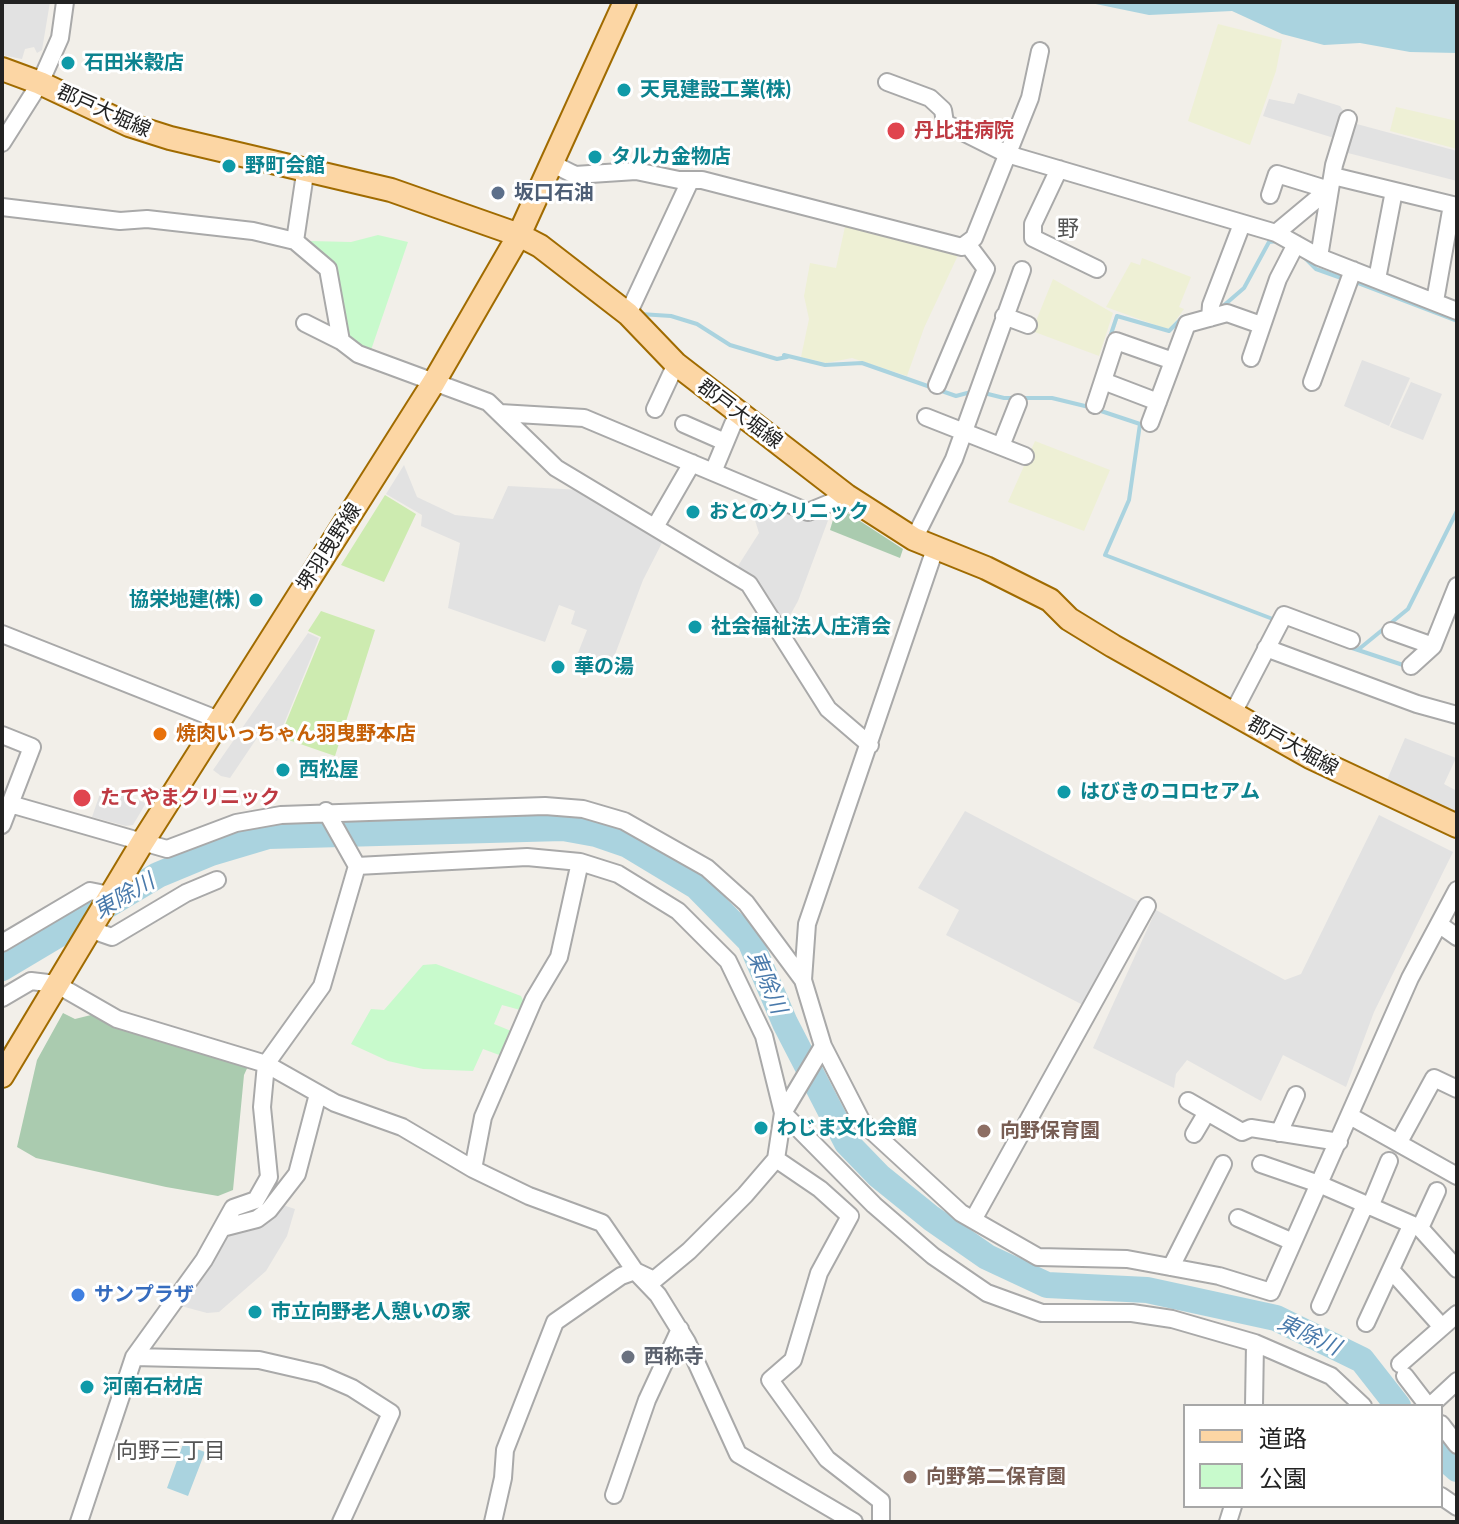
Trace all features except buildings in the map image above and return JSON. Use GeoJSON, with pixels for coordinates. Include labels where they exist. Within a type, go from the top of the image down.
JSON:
{"type":"FeatureCollection","features":[{"type":"Feature","properties":{"kind":"main road","name":"堺羽曳野線"},"geometry":{"type":"LineString","coordinates":[[2,1076],[72,958],[96,933],[108,888],[142,843],[434,382],[519,235],[625,2]]}},
{"type":"Feature","properties":{"kind":"main road","name":"郡戸大堀線"},"geometry":{"type":"LineString","coordinates":[[2,69],[40,83],[129,125],[170,138],[306,167],[391,190],[519,235],[540,246],[628,314],[676,364],[847,496],[914,539],[986,568],[1050,600],[1080,626],[1233,713],[1379,792],[1457,826]]}},
{"type":"Feature","properties":{"kind":"street"},"geometry":{"type":"LineString","coordinates":[[2,143],[40,83],[60,38],[65,2]]}},
{"type":"Feature","properties":{"kind":"street"},"geometry":{"type":"LineString","coordinates":[[553,164],[575,175],[636,171],[690,181],[702,180],[794,201],[962,247],[968,245],[1030,98],[1040,51]]}},
{"type":"Feature","properties":{"kind":"street"},"geometry":{"type":"LineString","coordinates":[[887,82],[930,98],[943,110],[945,123],[1007,154],[1276,233],[1319,257],[1457,311]]}},
{"type":"Feature","properties":{"kind":"street"},"geometry":{"type":"LineString","coordinates":[[1319,257],[1330,184],[1348,119]]}},
{"type":"Feature","properties":{"kind":"street"},"geometry":{"type":"LineString","coordinates":[[295,241],[306,167]]}},
{"type":"Feature","properties":{"kind":"street"},"geometry":{"type":"LineString","coordinates":[[1059,169],[1026,242],[1097,269]]}},
{"type":"Feature","properties":{"kind":"street"},"geometry":{"type":"LineString","coordinates":[[1270,195],[1277,174],[1394,191],[1455,206],[1435,301]]}},
{"type":"Feature","properties":{"kind":"street"},"geometry":{"type":"LineString","coordinates":[[628,314],[690,181]]}},
{"type":"Feature","properties":{"kind":"street"},"geometry":{"type":"LineString","coordinates":[[1276,233],[1330,184]]}},
{"type":"Feature","properties":{"kind":"street"},"geometry":{"type":"LineString","coordinates":[[1377,279],[1394,191]]}},
{"type":"Feature","properties":{"kind":"street"},"geometry":{"type":"LineString","coordinates":[[2,207],[120,221],[147,219],[253,231],[295,241],[328,269],[341,341]]}},
{"type":"Feature","properties":{"kind":"street"},"geometry":{"type":"LineString","coordinates":[[1210,318],[1211,305],[1242,224]]}},
{"type":"Feature","properties":{"kind":"street"},"geometry":{"type":"LineString","coordinates":[[1251,358],[1278,279],[1296,244]]}},
{"type":"Feature","properties":{"kind":"street"},"geometry":{"type":"LineString","coordinates":[[937,385],[986,269],[968,245]]}},
{"type":"Feature","properties":{"kind":"street"},"geometry":{"type":"LineString","coordinates":[[914,539],[964,431],[1022,270]]}},
{"type":"Feature","properties":{"kind":"street"},"geometry":{"type":"LineString","coordinates":[[1312,382],[1317,344],[1353,270]]}},
{"type":"Feature","properties":{"kind":"street"},"geometry":{"type":"LineString","coordinates":[[1150,423],[1187,324],[1227,313],[1261,325]]}},
{"type":"Feature","properties":{"kind":"street"},"geometry":{"type":"LineString","coordinates":[[1004,316],[1028,325]]}},
{"type":"Feature","properties":{"kind":"street"},"geometry":{"type":"LineString","coordinates":[[305,323],[341,341],[358,354],[488,402],[556,468],[749,584],[828,709],[870,745]]}},
{"type":"Feature","properties":{"kind":"street"},"geometry":{"type":"LineString","coordinates":[[1095,405],[1116,341],[1173,361]]}},
{"type":"Feature","properties":{"kind":"street"},"geometry":{"type":"LineString","coordinates":[[655,409],[676,364]]}},
{"type":"Feature","properties":{"kind":"street"},"geometry":{"type":"LineString","coordinates":[[1103,381],[1158,402]]}},
{"type":"Feature","properties":{"kind":"street"},"geometry":{"type":"LineString","coordinates":[[1001,446],[1018,403]]}},
{"type":"Feature","properties":{"kind":"street"},"geometry":{"type":"LineString","coordinates":[[500,413],[584,418],[808,512],[847,496]]}},
{"type":"Feature","properties":{"kind":"street"},"geometry":{"type":"LineString","coordinates":[[713,472],[733,424],[743,415]]}},
{"type":"Feature","properties":{"kind":"street"},"geometry":{"type":"LineString","coordinates":[[926,417],[1025,456]]}},
{"type":"Feature","properties":{"kind":"street"},"geometry":{"type":"LineString","coordinates":[[684,424],[725,442]]}},
{"type":"Feature","properties":{"kind":"street"},"geometry":{"type":"LineString","coordinates":[[655,527],[692,463]]}},
{"type":"Feature","properties":{"kind":"street"},"geometry":{"type":"LineString","coordinates":[[803,980],[807,924],[935,549]]}},
{"type":"Feature","properties":{"kind":"street"},"geometry":{"type":"LineString","coordinates":[[1411,666],[1433,646],[1457,586]]}},
{"type":"Feature","properties":{"kind":"street"},"geometry":{"type":"LineString","coordinates":[[1233,713],[1284,615],[1351,640]]}},
{"type":"Feature","properties":{"kind":"street"},"geometry":{"type":"LineString","coordinates":[[1391,631],[1433,646]]}},
{"type":"Feature","properties":{"kind":"street"},"geometry":{"type":"LineString","coordinates":[[2,634],[219,720]]}},
{"type":"Feature","properties":{"kind":"street"},"geometry":{"type":"LineString","coordinates":[[1266,648],[1359,676],[1417,704],[1451,713],[1440,728]]}},
{"type":"Feature","properties":{"kind":"street"},"geometry":{"type":"LineString","coordinates":[[2,735],[32,747],[2,825]]}},
{"type":"Feature","properties":{"kind":"street"},"geometry":{"type":"LineString","coordinates":[[10,804],[167,849],[236,823],[326,811],[545,806],[583,809],[624,821],[707,868],[746,903],[803,980],[823,1046],[862,1122],[961,1213],[1038,1257],[1127,1259],[1271,1292],[1410,978],[1457,890]]}},
{"type":"Feature","properties":{"kind":"street"},"geometry":{"type":"LineString","coordinates":[[79,1522],[134,1357],[204,1260],[233,1208],[256,1200],[269,1177],[262,1107],[266,1064],[322,986],[357,866],[326,811]]}},
{"type":"Feature","properties":{"kind":"street"},"geometry":{"type":"LineString","coordinates":[[357,866],[527,857],[580,862],[618,874],[678,911],[728,961],[743,985],[764,1036],[783,1113],[874,1205],[933,1256],[987,1293],[1042,1313],[1132,1313],[1172,1319],[1255,1343],[1331,1376],[1361,1404]]}},
{"type":"Feature","properties":{"kind":"street"},"geometry":{"type":"LineString","coordinates":[[473,1169],[483,1117],[508,1067],[534,999],[559,957],[580,862]]}},
{"type":"Feature","properties":{"kind":"street"},"geometry":{"type":"LineString","coordinates":[[96,933],[112,937],[186,893],[217,880]]}},
{"type":"Feature","properties":{"kind":"street"},"geometry":{"type":"LineString","coordinates":[[2,943],[108,888]]}},
{"type":"Feature","properties":{"kind":"street"},"geometry":{"type":"LineString","coordinates":[[973,1220],[1147,906]]}},
{"type":"Feature","properties":{"kind":"street"},"geometry":{"type":"LineString","coordinates":[[1440,925],[1457,937]]}},
{"type":"Feature","properties":{"kind":"street"},"geometry":{"type":"LineString","coordinates":[[2,998],[31,981],[56,984],[117,1019],[266,1064],[335,1103],[402,1127],[473,1169],[564,1211],[602,1223],[635,1271],[650,1283],[680,1329],[738,1454],[854,1522]]}},
{"type":"Feature","properties":{"kind":"street"},"geometry":{"type":"LineString","coordinates":[[493,1522],[503,1478],[505,1450],[555,1322],[621,1276],[635,1271],[654,1280],[689,1251],[776,1159],[783,1113],[823,1046]]}},
{"type":"Feature","properties":{"kind":"street"},"geometry":{"type":"LineString","coordinates":[[1399,1142],[1434,1078],[1457,1089]]}},
{"type":"Feature","properties":{"kind":"street"},"geometry":{"type":"LineString","coordinates":[[222,1228],[257,1219],[269,1210],[297,1174],[318,1094]]}},
{"type":"Feature","properties":{"kind":"street"},"geometry":{"type":"LineString","coordinates":[[1279,1133],[1296,1095]]}},
{"type":"Feature","properties":{"kind":"street"},"geometry":{"type":"LineString","coordinates":[[1188,1101],[1242,1132],[1251,1128],[1339,1142]]}},
{"type":"Feature","properties":{"kind":"street"},"geometry":{"type":"LineString","coordinates":[[1194,1134],[1207,1112]]}},
{"type":"Feature","properties":{"kind":"street"},"geometry":{"type":"LineString","coordinates":[[1350,1116],[1457,1176]]}},
{"type":"Feature","properties":{"kind":"street"},"geometry":{"type":"LineString","coordinates":[[776,1159],[820,1189],[850,1216],[819,1273],[793,1360],[770,1380],[827,1459],[881,1501],[881,1522]]}},
{"type":"Feature","properties":{"kind":"street"},"geometry":{"type":"LineString","coordinates":[[1320,1306],[1389,1161]]}},
{"type":"Feature","properties":{"kind":"street"},"geometry":{"type":"LineString","coordinates":[[1171,1267],[1223,1164]]}},
{"type":"Feature","properties":{"kind":"street"},"geometry":{"type":"LineString","coordinates":[[1261,1164],[1319,1184],[1416,1227],[1457,1269]]}},
{"type":"Feature","properties":{"kind":"street"},"geometry":{"type":"LineString","coordinates":[[1366,1323],[1391,1270],[1437,1191]]}},
{"type":"Feature","properties":{"kind":"street"},"geometry":{"type":"LineString","coordinates":[[1238,1218],[1293,1242]]}},
{"type":"Feature","properties":{"kind":"street"},"geometry":{"type":"LineString","coordinates":[[1391,1270],[1442,1327]]}},
{"type":"Feature","properties":{"kind":"street"},"geometry":{"type":"LineString","coordinates":[[1428,1404],[1402,1370],[1457,1314]]}},
{"type":"Feature","properties":{"kind":"street"},"geometry":{"type":"LineString","coordinates":[[614,1495],[647,1400],[680,1329]]}},
{"type":"Feature","properties":{"kind":"street"},"geometry":{"type":"LineString","coordinates":[[1254,1404],[1255,1343]]}},
{"type":"Feature","properties":{"kind":"street"},"geometry":{"type":"LineString","coordinates":[[134,1357],[259,1360],[320,1374],[352,1388],[391,1413],[341,1522]]}},
{"type":"Feature","properties":{"kind":"street"},"geometry":{"type":"LineString","coordinates":[[1431,1404],[1457,1381]]}},
{"type":"Feature","properties":{"kind":"street"},"geometry":{"type":"LineString","coordinates":[[1443,1427],[1457,1445]]}},
{"type":"Feature","properties":{"kind":"green space"},"geometry":{"type":"Polygon","coordinates":[[[1218,24],[1282,40],[1276,71],[1250,145],[1188,121],[1218,24]]]}},
{"type":"Feature","properties":{"kind":"green space"},"geometry":{"type":"Polygon","coordinates":[[[1396,107],[1457,121],[1457,149],[1390,131],[1396,107]]]}},
{"type":"Feature","properties":{"kind":"green space"},"geometry":{"type":"Polygon","coordinates":[[[846,222],[960,251],[924,328],[907,376],[852,358],[826,363],[801,357],[809,319],[804,296],[810,263],[836,268],[846,222]]]}},
{"type":"Feature","properties":{"kind":"green space"},"geometry":{"type":"Polygon","coordinates":[[[378,235],[408,242],[370,353],[344,333],[337,300],[308,246],[310,241],[351,242],[378,235]]]}},
{"type":"Feature","properties":{"kind":"green space"},"geometry":{"type":"Polygon","coordinates":[[[1142,258],[1191,277],[1179,307],[1184,309],[1166,329],[1106,307],[1131,262],[1140,265],[1142,258]]]}},
{"type":"Feature","properties":{"kind":"green space"},"geometry":{"type":"Polygon","coordinates":[[[1053,279],[1113,313],[1099,356],[1032,331],[1053,279]]]}},
{"type":"Feature","properties":{"kind":"green space"},"geometry":{"type":"Polygon","coordinates":[[[1035,441],[1110,470],[1084,531],[1008,502],[1035,441]]]}},
{"type":"Feature","properties":{"kind":"green space"},"geometry":{"type":"Polygon","coordinates":[[[385,495],[416,514],[384,582],[341,565],[385,495]]]}},
{"type":"Feature","properties":{"kind":"green space"},"geometry":{"type":"Polygon","coordinates":[[[837,506],[903,549],[900,558],[830,530],[837,506]]]}},
{"type":"Feature","properties":{"kind":"green space"},"geometry":{"type":"Polygon","coordinates":[[[321,611],[375,630],[335,756],[280,737],[321,637],[308,631],[321,611]]]}},
{"type":"Feature","properties":{"kind":"green space"},"geometry":{"type":"Polygon","coordinates":[[[436,964],[521,996],[526,1006],[524,1011],[502,1005],[494,1024],[516,1033],[502,1056],[483,1049],[473,1071],[423,1069],[388,1061],[351,1044],[371,1009],[384,1010],[423,965],[436,964]]]}},
{"type":"Feature","properties":{"kind":"green space"},"geometry":{"type":"Polygon","coordinates":[[[63,1013],[75,1019],[91,1015],[169,1043],[250,1062],[244,1075],[233,1190],[218,1196],[166,1187],[36,1158],[17,1147],[37,1060],[63,1013]]]}},
{"type":"Feature","properties":{"kind":"shaded area"},"geometry":{"type":"Polygon","coordinates":[[[2,2],[50,2],[42,50],[37,53],[34,47],[25,49],[22,59],[2,55],[2,2]]]}},
{"type":"Feature","properties":{"kind":"shaded area"},"geometry":{"type":"Polygon","coordinates":[[[1298,93],[1340,106],[1344,112],[1334,138],[1263,116],[1269,99],[1294,104],[1298,93]]]}},
{"type":"Feature","properties":{"kind":"shaded area"},"geometry":{"type":"Polygon","coordinates":[[[1353,123],[1457,151],[1457,181],[1344,152],[1353,123]]]}},
{"type":"Feature","properties":{"kind":"shaded area"},"geometry":{"type":"Polygon","coordinates":[[[1362,360],[1410,378],[1389,426],[1344,406],[1362,360]]]}},
{"type":"Feature","properties":{"kind":"shaded area"},"geometry":{"type":"Polygon","coordinates":[[[1411,382],[1442,394],[1423,440],[1390,427],[1411,382]]]}},
{"type":"Feature","properties":{"kind":"shaded area"},"geometry":{"type":"Polygon","coordinates":[[[404,465],[417,497],[455,515],[493,519],[508,486],[581,490],[665,537],[643,580],[611,665],[578,653],[587,630],[571,624],[575,611],[559,605],[545,642],[448,608],[460,543],[421,526],[422,515],[386,494],[404,465]]]}},
{"type":"Feature","properties":{"kind":"shaded area"},"geometry":{"type":"Polygon","coordinates":[[[765,499],[833,507],[798,601],[783,628],[736,569],[759,533],[754,517],[765,499]]]}},
{"type":"Feature","properties":{"kind":"shaded area"},"geometry":{"type":"Polygon","coordinates":[[[308,633],[319,638],[277,741],[259,735],[230,778],[221,776],[213,770],[308,633]]]}},
{"type":"Feature","properties":{"kind":"shaded area"},"geometry":{"type":"Polygon","coordinates":[[[1405,738],[1456,758],[1444,784],[1457,791],[1457,814],[1387,780],[1405,738]]]}},
{"type":"Feature","properties":{"kind":"shaded area"},"geometry":{"type":"Polygon","coordinates":[[[102,788],[146,803],[133,825],[92,817],[102,788]]]}},
{"type":"Feature","properties":{"kind":"shaded area"},"geometry":{"type":"Polygon","coordinates":[[[965,811],[1141,903],[1085,1006],[946,935],[959,910],[918,888],[965,811]]]}},
{"type":"Feature","properties":{"kind":"shaded area"},"geometry":{"type":"Polygon","coordinates":[[[1379,815],[1453,852],[1374,1012],[1346,1087],[1283,1055],[1261,1101],[1187,1060],[1176,1074],[1174,1088],[1093,1048],[1156,910],[1285,980],[1301,974],[1379,815]]]}},
{"type":"Feature","properties":{"kind":"shaded area"},"geometry":{"type":"Polygon","coordinates":[[[280,1204],[295,1209],[287,1236],[266,1271],[219,1312],[207,1313],[181,1306],[202,1279],[226,1232],[280,1204]]]}},
{"type":"Feature","properties":{"kind":"water"},"geometry":{"type":"Polygon","coordinates":[[[1086,2],[1457,2],[1457,53],[1410,52],[1360,43],[1324,45],[1282,34],[1232,11],[1149,15],[1086,2]]]}},
{"type":"Feature","properties":{"kind":"water"},"geometry":{"type":"Polygon","coordinates":[[[183,1444],[205,1452],[188,1496],[167,1488],[183,1444]]]}},
{"type":"Feature","properties":{"kind":"waterway"},"geometry":{"type":"LineString","coordinates":[[1222,307],[1244,288],[1269,242],[1278,241]]}},
{"type":"Feature","properties":{"kind":"waterway"},"geometry":{"type":"LineString","coordinates":[[1303,256],[1316,269],[1347,280]]}},
{"type":"Feature","properties":{"kind":"waterway"},"geometry":{"type":"LineString","coordinates":[[1355,282],[1457,321]]}},
{"type":"Feature","properties":{"kind":"waterway"},"geometry":{"type":"LineString","coordinates":[[640,314],[671,316],[697,324],[730,345],[777,359],[787,357],[784,355],[825,365],[862,363],[956,396],[971,392]]}},
{"type":"Feature","properties":{"kind":"waterway"},"geometry":{"type":"LineString","coordinates":[[1109,340],[1117,316],[1169,331],[1183,317]]}},
{"type":"Feature","properties":{"kind":"waterway"},"geometry":{"type":"LineString","coordinates":[[984,393],[1004,398],[1052,398],[1089,407]]}},
{"type":"Feature","properties":{"kind":"waterway"},"geometry":{"type":"LineString","coordinates":[[1098,410],[1140,424],[1129,500],[1105,555],[1278,621]]}},
{"type":"Feature","properties":{"kind":"waterway"},"geometry":{"type":"LineString","coordinates":[[1359,649],[1408,609],[1457,511]]}},
{"type":"Feature","properties":{"kind":"waterway"},"geometry":{"type":"LineString","coordinates":[[1346,646],[1406,666]]}},
{"type":"Feature","properties":{"kind":"waterway","name":"東除川"},"geometry":{"type":"LineString","coordinates":[[2,968],[158,875],[211,853],[268,836],[563,828],[596,834],[628,845],[696,886],[750,941],[785,1023],[847,1143],[879,1176],[931,1218],[987,1257],[1047,1285],[1147,1290],[1276,1318],[1362,1360],[1396,1404]]}},
{"type":"Feature","properties":{"kind":"waterway","name":"東除川"},"geometry":{"type":"LineString","coordinates":[[1443,1457],[1457,1469]]}},
{"type":"Feature","properties":{"kind":"place","name":"石田米穀店"},"geometry":{"type":"Point","coordinates":[68,63]}},
{"type":"Feature","properties":{"kind":"place","name":"天見建設工業(株)"},"geometry":{"type":"Point","coordinates":[624,90]}},
{"type":"Feature","properties":{"kind":"place","name":"丹比荘病院"},"geometry":{"type":"Point","coordinates":[896,131]}},
{"type":"Feature","properties":{"kind":"place","name":"タルカ金物店"},"geometry":{"type":"Point","coordinates":[595,157]}},
{"type":"Feature","properties":{"kind":"place","name":"野町会館"},"geometry":{"type":"Point","coordinates":[229,166]}},
{"type":"Feature","properties":{"kind":"place","name":"坂口石油"},"geometry":{"type":"Point","coordinates":[498,193]}},
{"type":"Feature","properties":{"kind":"place","name":"おとのクリニック"},"geometry":{"type":"Point","coordinates":[693,512]}},
{"type":"Feature","properties":{"kind":"place","name":"協栄地建(株)"},"geometry":{"type":"Point","coordinates":[256,600]}},
{"type":"Feature","properties":{"kind":"place","name":"社会福祉法人庄清会"},"geometry":{"type":"Point","coordinates":[695,627]}},
{"type":"Feature","properties":{"kind":"place","name":"華の湯"},"geometry":{"type":"Point","coordinates":[558,667]}},
{"type":"Feature","properties":{"kind":"place","name":"焼肉いっちゃん羽曳野本店"},"geometry":{"type":"Point","coordinates":[160,734]}},
{"type":"Feature","properties":{"kind":"place","name":"西松屋"},"geometry":{"type":"Point","coordinates":[283,770]}},
{"type":"Feature","properties":{"kind":"place","name":"はびきのコロセアム"},"geometry":{"type":"Point","coordinates":[1064,792]}},
{"type":"Feature","properties":{"kind":"place","name":"たてやまクリニック"},"geometry":{"type":"Point","coordinates":[82,798]}},
{"type":"Feature","properties":{"kind":"place","name":"わじま文化会館"},"geometry":{"type":"Point","coordinates":[761,1128]}},
{"type":"Feature","properties":{"kind":"place","name":"向野保育園"},"geometry":{"type":"Point","coordinates":[984,1131]}},
{"type":"Feature","properties":{"kind":"place","name":"サンプラザ"},"geometry":{"type":"Point","coordinates":[78,1295]}},
{"type":"Feature","properties":{"kind":"place","name":"市立向野老人憩いの家"},"geometry":{"type":"Point","coordinates":[255,1312]}},
{"type":"Feature","properties":{"kind":"place","name":"西称寺"},"geometry":{"type":"Point","coordinates":[628,1357]}},
{"type":"Feature","properties":{"kind":"place","name":"河南石材店"},"geometry":{"type":"Point","coordinates":[87,1387]}},
{"type":"Feature","properties":{"kind":"place","name":"向野第二保育園"},"geometry":{"type":"Point","coordinates":[910,1477]}},
{"type":"Feature","properties":{"kind":"district","name":"野"},"geometry":{"type":"Point","coordinates":[1068,229]}},
{"type":"Feature","properties":{"kind":"district","name":"向野三丁目"},"geometry":{"type":"Point","coordinates":[171,1451]}}]}
